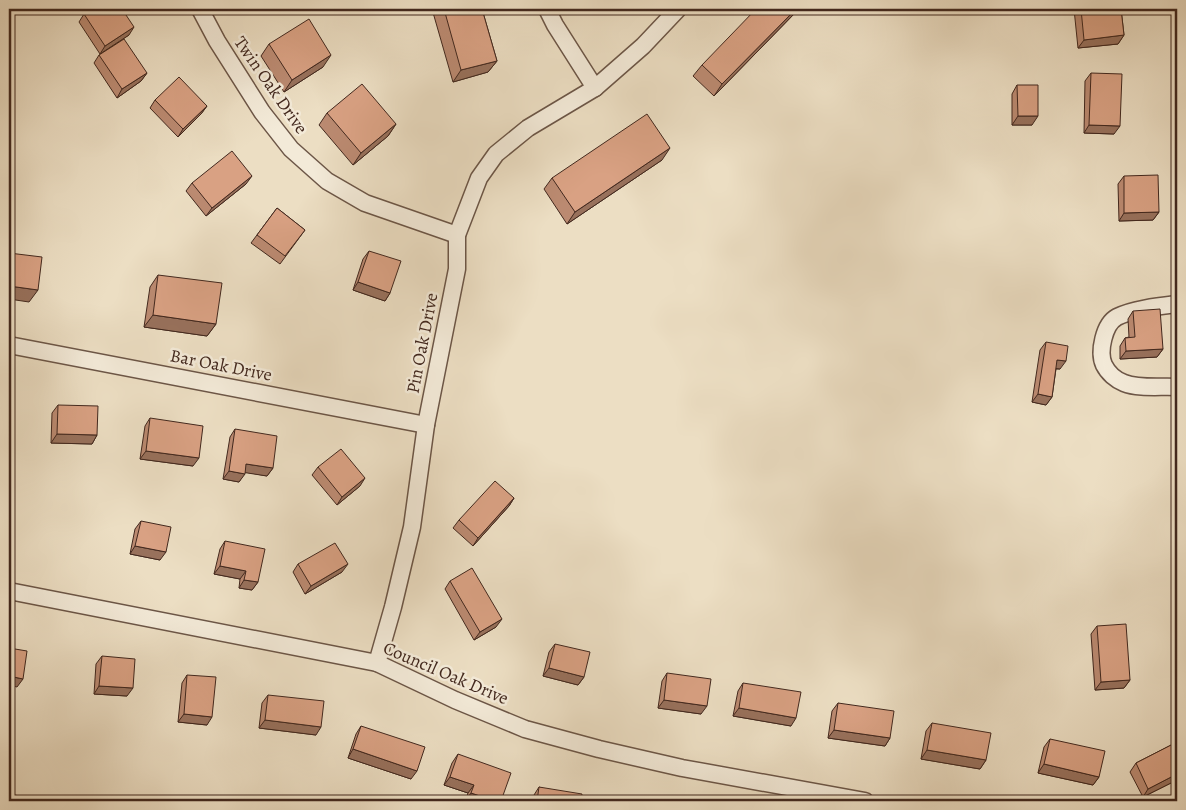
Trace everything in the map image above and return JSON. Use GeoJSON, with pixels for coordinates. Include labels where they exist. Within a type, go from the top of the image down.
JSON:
{"type":"FeatureCollection","features":[{"type":"Feature","properties":{"kind":"street","name":"Twin Oak Drive"},"geometry":{"type":"LineString","coordinates":[[200,9],[217,41],[262,112],[291,149],[327,181],[365,203],[457,234]]}},
{"type":"Feature","properties":{"kind":"street"},"geometry":{"type":"LineString","coordinates":[[548,9],[555,25],[595,88]]}},
{"type":"Feature","properties":{"kind":"street","name":"Pin Oak Drive"},"geometry":{"type":"LineString","coordinates":[[377,663],[393,607],[412,527],[426,425],[457,269],[457,234],[479,178],[496,154],[528,128],[595,88],[643,46],[678,9]]}},
{"type":"Feature","properties":{"kind":"street"},"geometry":{"type":"LineString","coordinates":[[1177,304],[1127,313],[1115,318],[1106,330],[1101,350],[1104,365],[1114,378],[1124,383],[1134,386],[1177,387]]}},
{"type":"Feature","properties":{"kind":"street","name":"Bar Oak Drive"},"geometry":{"type":"LineString","coordinates":[[9,345],[426,425]]}},
{"type":"Feature","properties":{"kind":"street","name":"Council Oak Drive"},"geometry":{"type":"LineString","coordinates":[[9,591],[377,663],[455,700],[525,729],[599,749],[682,768],[865,801]]}},
{"type":"Feature","properties":{"kind":"building"},"geometry":{"type":"Polygon","coordinates":[[[92,9],[122,9],[134,27],[105,46],[84,14],[92,9]]]}},
{"type":"Feature","properties":{"kind":"building"},"geometry":{"type":"Polygon","coordinates":[[[444,9],[482,9],[497,61],[461,70],[444,9]]]}},
{"type":"Feature","properties":{"kind":"building"},"geometry":{"type":"Polygon","coordinates":[[[756,9],[796,9],[722,84],[702,65],[756,9]]]}},
{"type":"Feature","properties":{"kind":"building"},"geometry":{"type":"Polygon","coordinates":[[[1081,9],[1121,9],[1124,35],[1084,40],[1081,9]]]}},
{"type":"Feature","properties":{"kind":"building"},"geometry":{"type":"Polygon","coordinates":[[[309,19],[331,55],[292,80],[269,44],[309,19]]]}},
{"type":"Feature","properties":{"kind":"building"},"geometry":{"type":"Polygon","coordinates":[[[124,39],[147,73],[122,89],[99,55],[124,39]]]}},
{"type":"Feature","properties":{"kind":"building"},"geometry":{"type":"Polygon","coordinates":[[[1091,73],[1122,74],[1120,126],[1089,125],[1091,73]]]}},
{"type":"Feature","properties":{"kind":"building"},"geometry":{"type":"Polygon","coordinates":[[[179,77],[207,106],[183,129],[155,100],[179,77]]]}},
{"type":"Feature","properties":{"kind":"building"},"geometry":{"type":"Polygon","coordinates":[[[362,84],[396,124],[361,153],[327,113],[362,84]]]}},
{"type":"Feature","properties":{"kind":"building"},"geometry":{"type":"Polygon","coordinates":[[[1017,85],[1038,85],[1038,116],[1018,116],[1017,85]]]}},
{"type":"Feature","properties":{"kind":"building"},"geometry":{"type":"Polygon","coordinates":[[[647,114],[670,148],[575,212],[552,178],[647,114]]]}},
{"type":"Feature","properties":{"kind":"building"},"geometry":{"type":"Polygon","coordinates":[[[232,151],[252,176],[212,208],[192,183],[232,151]]]}},
{"type":"Feature","properties":{"kind":"building"},"geometry":{"type":"Polygon","coordinates":[[[1158,175],[1159,212],[1124,213],[1124,176],[1158,175]]]}},
{"type":"Feature","properties":{"kind":"building"},"geometry":{"type":"Polygon","coordinates":[[[277,208],[305,230],[285,256],[257,235],[277,208]]]}},
{"type":"Feature","properties":{"kind":"building"},"geometry":{"type":"Polygon","coordinates":[[[369,251],[401,261],[390,293],[358,282],[369,251]]]}},
{"type":"Feature","properties":{"kind":"building"},"geometry":{"type":"Polygon","coordinates":[[[9,253],[42,257],[38,290],[9,286],[9,253]]]}},
{"type":"Feature","properties":{"kind":"building"},"geometry":{"type":"Polygon","coordinates":[[[158,275],[222,283],[216,324],[153,315],[158,275]]]}},
{"type":"Feature","properties":{"kind":"building"},"geometry":{"type":"Polygon","coordinates":[[[1160,309],[1163,349],[1126,351],[1125,338],[1135,337],[1133,311],[1160,309]]]}},
{"type":"Feature","properties":{"kind":"building"},"geometry":{"type":"Polygon","coordinates":[[[1046,342],[1068,346],[1066,361],[1057,360],[1052,397],[1038,394],[1046,342]]]}},
{"type":"Feature","properties":{"kind":"building"},"geometry":{"type":"Polygon","coordinates":[[[58,405],[98,406],[97,435],[57,434],[58,405]]]}},
{"type":"Feature","properties":{"kind":"building"},"geometry":{"type":"Polygon","coordinates":[[[150,418],[203,426],[199,458],[146,451],[150,418]]]}},
{"type":"Feature","properties":{"kind":"building"},"geometry":{"type":"Polygon","coordinates":[[[235,429],[277,436],[273,468],[246,464],[245,474],[229,471],[235,429]]]}},
{"type":"Feature","properties":{"kind":"building"},"geometry":{"type":"Polygon","coordinates":[[[341,449],[365,478],[342,497],[318,467],[341,449]]]}},
{"type":"Feature","properties":{"kind":"building"},"geometry":{"type":"Polygon","coordinates":[[[495,481],[514,498],[478,538],[459,520],[495,481]]]}},
{"type":"Feature","properties":{"kind":"building"},"geometry":{"type":"Polygon","coordinates":[[[141,521],[171,527],[166,552],[135,546],[141,521]]]}},
{"type":"Feature","properties":{"kind":"building"},"geometry":{"type":"Polygon","coordinates":[[[225,541],[265,549],[258,582],[244,580],[246,571],[220,566],[225,541]]]}},
{"type":"Feature","properties":{"kind":"building"},"geometry":{"type":"Polygon","coordinates":[[[335,543],[348,564],[311,586],[298,564],[335,543]]]}},
{"type":"Feature","properties":{"kind":"building"},"geometry":{"type":"Polygon","coordinates":[[[472,568],[502,619],[480,632],[450,581],[472,568]]]}},
{"type":"Feature","properties":{"kind":"building"},"geometry":{"type":"Polygon","coordinates":[[[1126,624],[1130,680],[1101,682],[1097,626],[1126,624]]]}},
{"type":"Feature","properties":{"kind":"building"},"geometry":{"type":"Polygon","coordinates":[[[555,644],[590,652],[584,677],[549,668],[555,644]]]}},
{"type":"Feature","properties":{"kind":"building"},"geometry":{"type":"Polygon","coordinates":[[[9,648],[27,651],[23,679],[9,676],[9,648]]]}},
{"type":"Feature","properties":{"kind":"building"},"geometry":{"type":"Polygon","coordinates":[[[102,656],[135,659],[133,688],[99,686],[102,656]]]}},
{"type":"Feature","properties":{"kind":"building"},"geometry":{"type":"Polygon","coordinates":[[[667,673],[711,679],[707,706],[664,700],[667,673]]]}},
{"type":"Feature","properties":{"kind":"building"},"geometry":{"type":"Polygon","coordinates":[[[187,675],[216,677],[212,717],[184,714],[187,675]]]}},
{"type":"Feature","properties":{"kind":"building"},"geometry":{"type":"Polygon","coordinates":[[[743,683],[801,692],[796,718],[739,708],[743,683]]]}},
{"type":"Feature","properties":{"kind":"building"},"geometry":{"type":"Polygon","coordinates":[[[268,695],[324,701],[321,727],[265,720],[268,695]]]}},
{"type":"Feature","properties":{"kind":"building"},"geometry":{"type":"Polygon","coordinates":[[[838,703],[894,711],[890,738],[834,730],[838,703]]]}},
{"type":"Feature","properties":{"kind":"building"},"geometry":{"type":"Polygon","coordinates":[[[932,723],[991,733],[986,760],[927,750],[932,723]]]}},
{"type":"Feature","properties":{"kind":"building"},"geometry":{"type":"Polygon","coordinates":[[[361,726],[425,747],[417,771],[353,749],[361,726]]]}},
{"type":"Feature","properties":{"kind":"building"},"geometry":{"type":"Polygon","coordinates":[[[1050,739],[1105,751],[1099,777],[1044,764],[1050,739]]]}},
{"type":"Feature","properties":{"kind":"building"},"geometry":{"type":"Polygon","coordinates":[[[1177,742],[1177,774],[1148,789],[1136,763],[1177,742]]]}},
{"type":"Feature","properties":{"kind":"building"},"geometry":{"type":"Polygon","coordinates":[[[458,754],[511,773],[501,801],[495,801],[471,793],[474,785],[450,777],[458,754]]]}},
{"type":"Feature","properties":{"kind":"building"},"geometry":{"type":"Polygon","coordinates":[[[539,787],[582,794],[581,801],[537,801],[539,787]]]}},
{"type":"Feature","properties":{"kind":"building"},"geometry":{"type":"Polygon","coordinates":[[[9,794],[36,799],[35,801],[9,801],[9,794]]]}}]}
